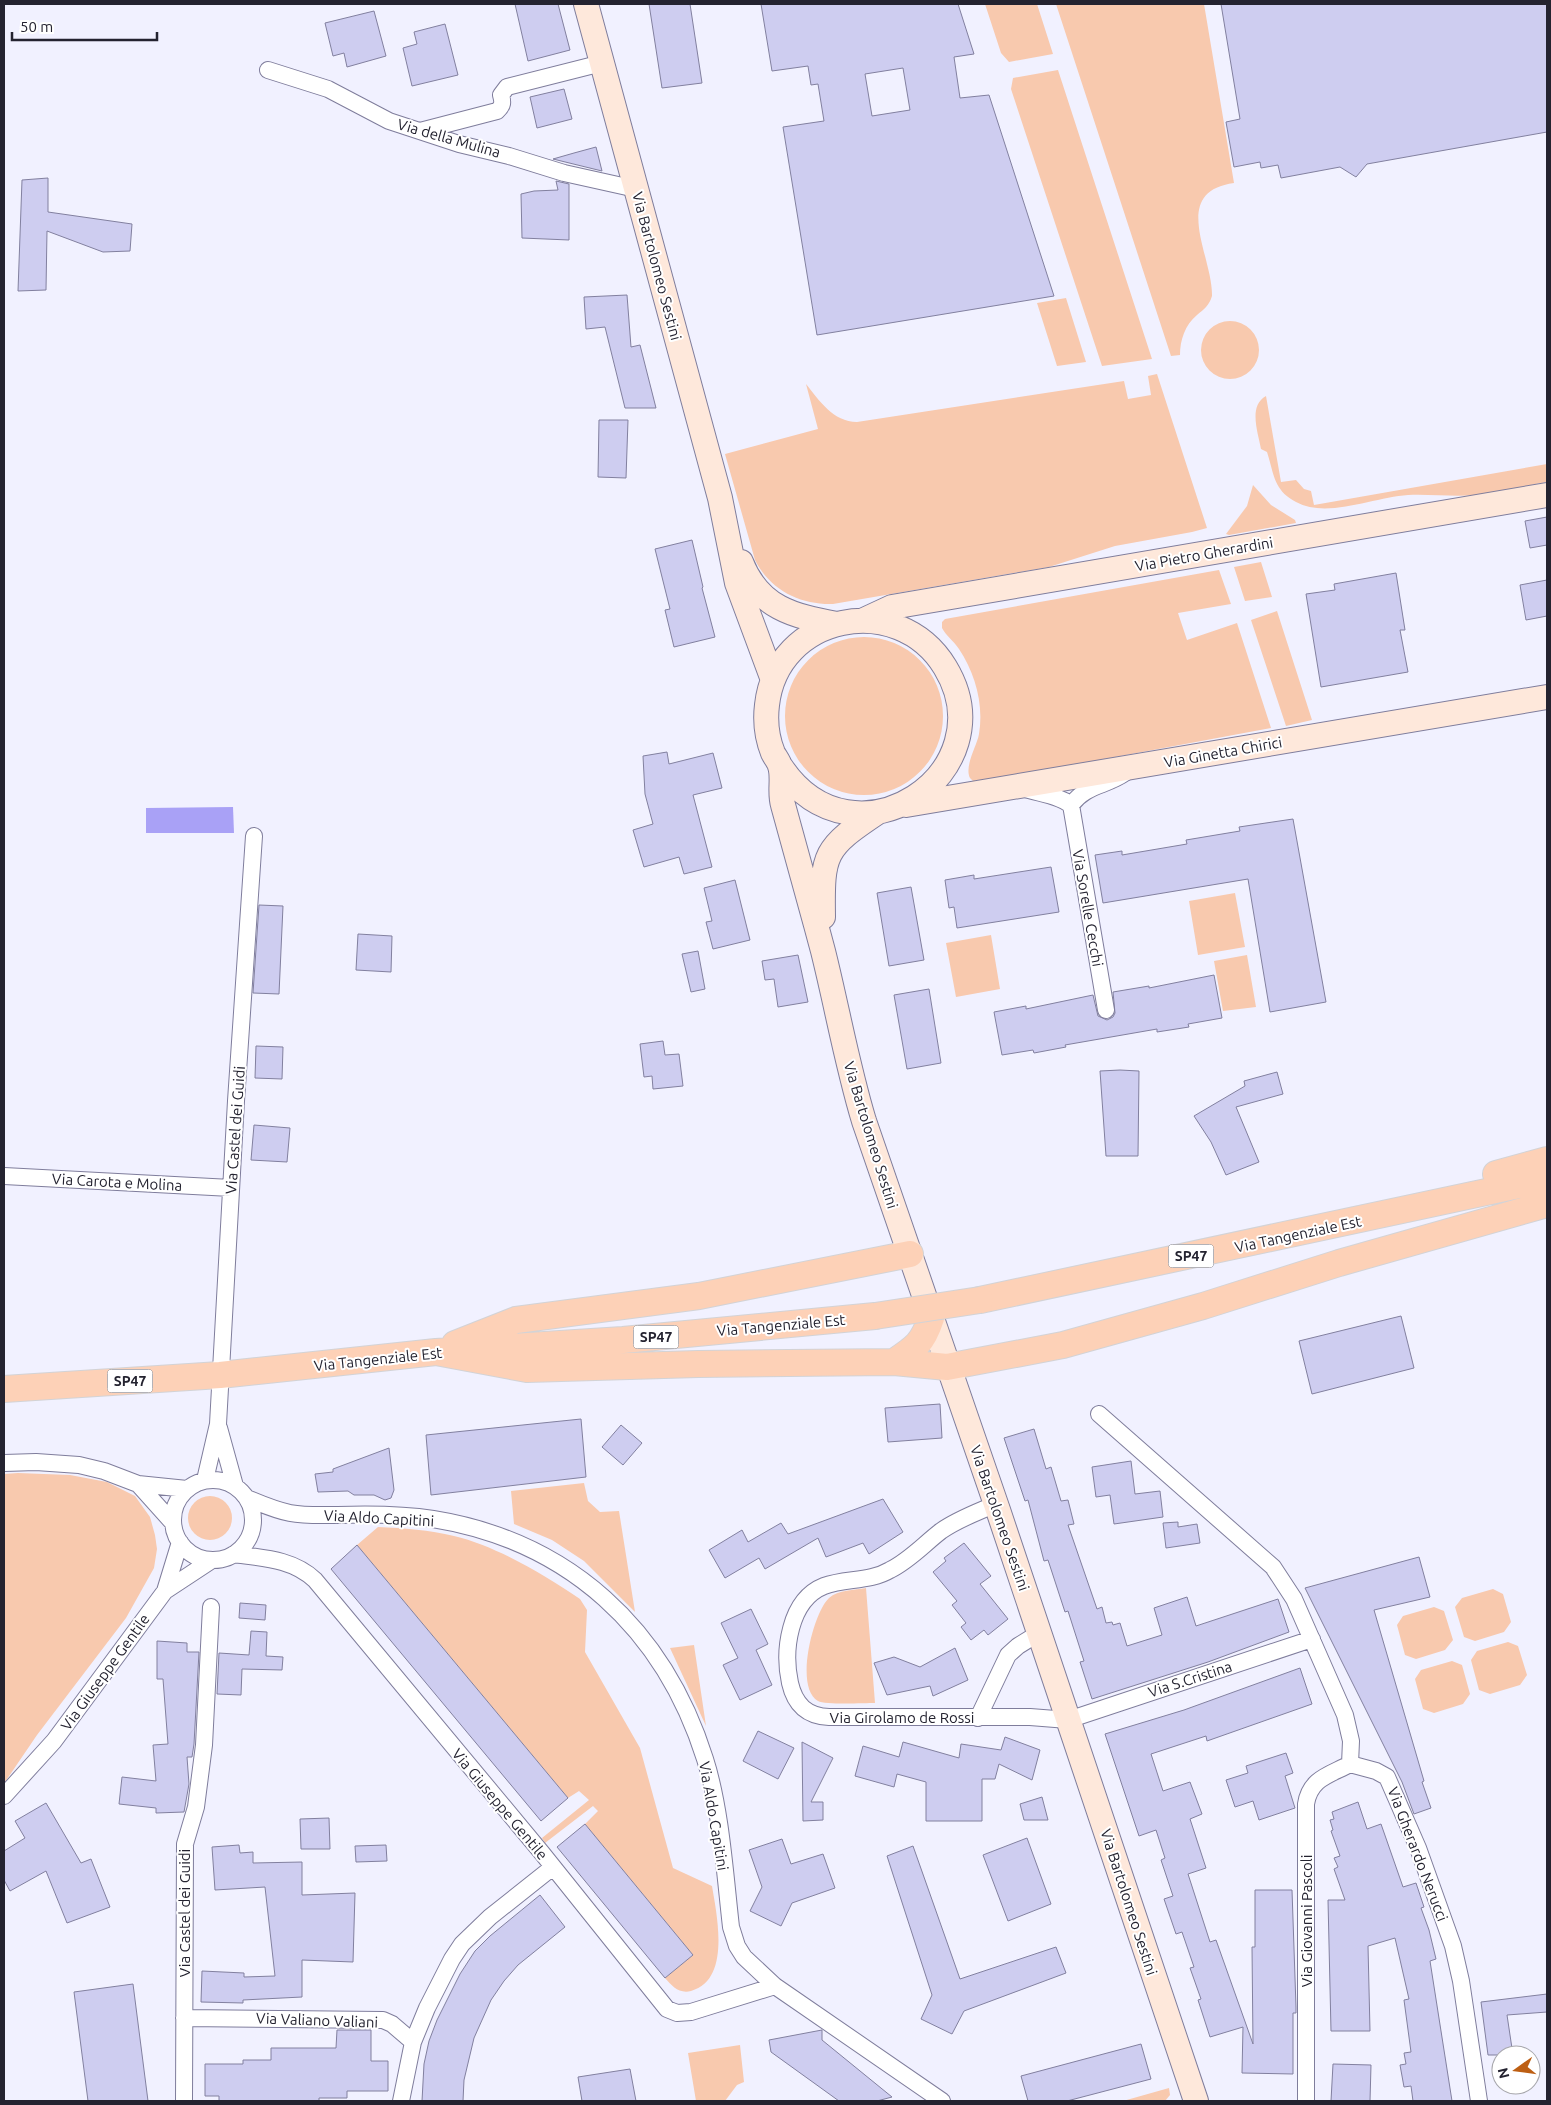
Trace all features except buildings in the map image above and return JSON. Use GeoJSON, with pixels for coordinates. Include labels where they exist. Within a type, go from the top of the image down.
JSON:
{"type":"FeatureCollection","features":[{"type":"Feature","properties":{"kind":"main road","name":"Via Bartolomeo Sestini"},"geometry":{"type":"LineString","coordinates":[[586,4],[727,529]]}},
{"type":"Feature","properties":{"kind":"main road","name":"Via Pietro Gherardini"},"geometry":{"type":"LineString","coordinates":[[864,620],[892,607],[1547,495]]}},
{"type":"Feature","properties":{"kind":"main road"},"geometry":{"type":"LineString","coordinates":[[727,529],[746,574],[756,589],[766,599],[794,615],[837,624]]}},
{"type":"Feature","properties":{"kind":"main road"},"geometry":{"type":"LineString","coordinates":[[727,529],[730,556],[737,583],[774,680]]}},
{"type":"Feature","properties":{"kind":"main road"},"geometry":{"type":"LineString","coordinates":[[864,620],[880,622],[896,626],[924,643],[946,668],[957,699],[958,732],[947,763],[927,789],[889,809],[840,839],[828,856],[822,878],[823,952],[782,801],[781,767],[772,751],[767,724],[768,697],[784,661],[799,645],[816,632],[837,624],[864,620]]}},
{"type":"Feature","properties":{"kind":"main road","name":"Via Ginetta Chirici"},"geometry":{"type":"LineString","coordinates":[[781,767],[789,779],[802,792],[822,804],[850,812],[889,809],[1547,697]]}},
{"type":"Feature","properties":{"kind":"main road","name":"Via Bartolomeo Sestini"},"geometry":{"type":"LineString","coordinates":[[823,952],[855,1090],[871,1144],[996,1504],[1190,2095]]}},
{"type":"Feature","properties":{"kind":"main road"},"geometry":{"type":"LineString","coordinates":[[1403,1211],[1467,1183],[1547,1160]]}},
{"type":"Feature","properties":{"kind":"main road","name":"Via Tangenziale Est"},"geometry":{"type":"LineString","coordinates":[[4,1390],[220,1376],[436,1352],[623,1340],[875,1316],[980,1300],[1547,1179]]}},
{"type":"Feature","properties":{"kind":"main road"},"geometry":{"type":"LineString","coordinates":[[436,1352],[527,1369],[698,1364],[894,1362],[947,1367],[1063,1345],[1203,1306],[1339,1263],[1547,1204]]}},
{"type":"Feature","properties":{"kind":"main road"},"geometry":{"type":"LineString","coordinates":[[436,1352],[516,1320],[699,1296],[910,1254]]}},
{"type":"Feature","properties":{"kind":"main road"},"geometry":{"type":"LineString","coordinates":[[894,1362],[913,1349],[925,1336],[931,1318]]}},
{"type":"Feature","properties":{"kind":"street"},"geometry":{"type":"LineString","coordinates":[[420,131],[497,111],[503,102],[501,95],[507,87],[602,63]]}},
{"type":"Feature","properties":{"kind":"street","name":"Via della Mulina"},"geometry":{"type":"LineString","coordinates":[[268,70],[328,89],[388,121],[564,173],[636,189]]}},
{"type":"Feature","properties":{"kind":"street"},"geometry":{"type":"LineString","coordinates":[[1018,786],[1037,794],[1058,797],[1071,806],[1088,789],[1113,781],[1132,768]]}},
{"type":"Feature","properties":{"kind":"street","name":"Via Sorelle Cecchi"},"geometry":{"type":"LineString","coordinates":[[1071,806],[1106,1010]]}},
{"type":"Feature","properties":{"kind":"street","name":"Via Castel dei Guidi"},"geometry":{"type":"LineString","coordinates":[[205,1480],[218,1424],[254,836]]}},
{"type":"Feature","properties":{"kind":"street","name":"Via Carota e Molina"},"geometry":{"type":"LineString","coordinates":[[4,1176],[231,1188]]}},
{"type":"Feature","properties":{"kind":"street"},"geometry":{"type":"LineString","coordinates":[[1099,1414],[1273,1567],[1294,1598],[1345,1715],[1351,1741],[1350,1764]]}},
{"type":"Feature","properties":{"kind":"street","name":"Via Castel dei Guidi"},"geometry":{"type":"LineString","coordinates":[[218,1424],[236,1486]]}},
{"type":"Feature","properties":{"kind":"street"},"geometry":{"type":"LineString","coordinates":[[4,1463],[36,1462],[79,1465],[104,1471],[138,1484],[187,1490]]}},
{"type":"Feature","properties":{"kind":"street"},"geometry":{"type":"LineString","coordinates":[[138,1484],[173,1523],[180,1542],[196,1556],[212,1560],[223,1559],[234,1554],[247,1542],[252,1532],[253,1514],[247,1498],[236,1486],[221,1480],[205,1480],[187,1490],[175,1507],[173,1523]]}},
{"type":"Feature","properties":{"kind":"street","name":"Via Aldo Capitini"},"geometry":{"type":"LineString","coordinates":[[247,1498],[291,1513],[405,1516],[433,1519],[480,1529],[517,1543],[584,1581],[630,1622],[652,1649],[678,1694],[696,1731],[706,1761],[712,1788],[734,1936],[744,1957],[774,1986],[934,2099]]}},
{"type":"Feature","properties":{"kind":"street","name":"Via Girolamo de Rossi"},"geometry":{"type":"LineString","coordinates":[[996,1504],[957,1521],[942,1530],[905,1562],[887,1572],[824,1586],[811,1593],[795,1615],[788,1651],[788,1677],[794,1696],[806,1712],[816,1716],[1030,1717],[1068,1720]]}},
{"type":"Feature","properties":{"kind":"street","name":"Via Giuseppe Gentile"},"geometry":{"type":"LineString","coordinates":[[4,1796],[44,1753],[165,1591],[180,1542]]}},
{"type":"Feature","properties":{"kind":"street","name":"Via Giuseppe Gentile"},"geometry":{"type":"LineString","coordinates":[[234,1554],[282,1561],[298,1568],[315,1580],[553,1867],[663,2005],[672,2012],[691,2012],[774,1986]]}},
{"type":"Feature","properties":{"kind":"street","name":"Via Giuseppe Gentile"},"geometry":{"type":"LineString","coordinates":[[165,1591],[212,1560]]}},
{"type":"Feature","properties":{"kind":"street","name":"Via Castel dei Guidi"},"geometry":{"type":"LineString","coordinates":[[184,2101],[184,1844],[196,1807],[200,1782],[211,1607]]}},
{"type":"Feature","properties":{"kind":"street"},"geometry":{"type":"LineString","coordinates":[[978,1718],[1008,1655],[1018,1646],[1039,1633]]}},
{"type":"Feature","properties":{"kind":"street","name":"Via S.Cristina"},"geometry":{"type":"LineString","coordinates":[[1068,1720],[1312,1638]]}},
{"type":"Feature","properties":{"kind":"street","name":"Via Giovanni Pascoli"},"geometry":{"type":"LineString","coordinates":[[1306,2101],[1306,1804],[1314,1783],[1350,1764]]}},
{"type":"Feature","properties":{"kind":"street","name":"Via Gherardo Nerucci"},"geometry":{"type":"LineString","coordinates":[[1350,1764],[1376,1771],[1387,1777],[1418,1848],[1453,1946],[1461,1981],[1479,2101]]}},
{"type":"Feature","properties":{"kind":"street"},"geometry":{"type":"LineString","coordinates":[[401,2101],[413,2042],[443,1975],[462,1944],[490,1917],[553,1867]]}},
{"type":"Feature","properties":{"kind":"street","name":"Via Valiano Valiani"},"geometry":{"type":"LineString","coordinates":[[184,2018],[383,2020],[392,2024],[413,2042]]}},
{"type":"Feature","properties":{"kind":"shaded area"},"geometry":{"type":"Polygon","coordinates":[[[985,4],[1037,4],[1053,54],[1009,62],[1001,53],[985,4]]]}},
{"type":"Feature","properties":{"kind":"shaded area"},"geometry":{"type":"Polygon","coordinates":[[[1056,4],[1204,4],[1234,183],[1214,189],[1203,199],[1199,212],[1199,228],[1211,280],[1212,296],[1208,305],[1186,328],[1182,338],[1180,355],[1171,356],[1056,4]]]}},
{"type":"Feature","properties":{"kind":"shaded area"},"geometry":{"type":"Polygon","coordinates":[[[1058,70],[1152,359],[1102,366],[1011,89],[1013,78],[1058,70]]]}},
{"type":"Feature","properties":{"kind":"shaded area"},"geometry":{"type":"Polygon","coordinates":[[[1066,298],[1086,362],[1057,366],[1037,303],[1066,298]]]}},
{"type":"Feature","properties":{"kind":"shaded area"},"geometry":{"type":"Polygon","coordinates":[[[1224,321],[1236,321],[1251,329],[1259,344],[1259,356],[1251,371],[1236,379],[1224,379],[1209,371],[1201,356],[1201,344],[1209,329],[1224,321]]]}},
{"type":"Feature","properties":{"kind":"shaded area"},"geometry":{"type":"Polygon","coordinates":[[[1157,374],[1207,528],[1115,546],[1049,567],[833,604],[809,602],[787,594],[769,580],[755,560],[725,454],[818,429],[806,384],[827,409],[841,418],[857,422],[1124,381],[1128,399],[1151,395],[1148,376],[1157,374]]]}},
{"type":"Feature","properties":{"kind":"shaded area"},"geometry":{"type":"Polygon","coordinates":[[[1266,396],[1281,482],[1296,480],[1304,489],[1311,491],[1314,505],[1547,464],[1547,482],[1476,495],[1408,495],[1336,508],[1308,507],[1296,502],[1283,492],[1276,480],[1267,452],[1261,449],[1256,413],[1260,400],[1266,396]]]}},
{"type":"Feature","properties":{"kind":"shaded area"},"geometry":{"type":"Polygon","coordinates":[[[1253,485],[1271,505],[1295,520],[1296,523],[1226,534],[1247,506],[1253,485]]]}},
{"type":"Feature","properties":{"kind":"shaded area"},"geometry":{"type":"Polygon","coordinates":[[[1261,562],[1272,597],[1245,601],[1234,567],[1261,562]]]}},
{"type":"Feature","properties":{"kind":"shaded area"},"geometry":{"type":"Polygon","coordinates":[[[1219,570],[1231,604],[1178,613],[1187,640],[1237,623],[1271,728],[981,782],[974,782],[970,778],[970,762],[979,734],[979,700],[974,679],[965,658],[942,628],[942,622],[945,619],[1219,570]]]}},
{"type":"Feature","properties":{"kind":"shaded area"},"geometry":{"type":"Polygon","coordinates":[[[1277,611],[1312,720],[1286,726],[1251,620],[1277,611]]]}},
{"type":"Feature","properties":{"kind":"shaded area"},"geometry":{"type":"Polygon","coordinates":[[[864,637],[894,643],[920,660],[937,686],[943,716],[937,746],[920,772],[894,789],[864,795],[834,789],[808,772],[791,746],[785,716],[791,686],[808,660],[834,643],[864,637]]]}},
{"type":"Feature","properties":{"kind":"shaded area"},"geometry":{"type":"Polygon","coordinates":[[[233,807],[234,833],[146,833],[146,808],[233,807]]]}},
{"type":"Feature","properties":{"kind":"shaded area"},"geometry":{"type":"Polygon","coordinates":[[[1235,893],[1245,947],[1198,955],[1189,901],[1235,893]]]}},
{"type":"Feature","properties":{"kind":"shaded area"},"geometry":{"type":"Polygon","coordinates":[[[991,935],[1000,989],[956,997],[946,943],[991,935]]]}},
{"type":"Feature","properties":{"kind":"shaded area"},"geometry":{"type":"Polygon","coordinates":[[[1247,955],[1256,1007],[1223,1011],[1214,961],[1247,955]]]}},
{"type":"Feature","properties":{"kind":"shaded area"},"geometry":{"type":"Polygon","coordinates":[[[4,1474],[70,1475],[107,1482],[135,1496],[150,1517],[157,1549],[154,1568],[126,1618],[37,1735],[5,1782],[4,1474]]]}},
{"type":"Feature","properties":{"kind":"shaded area"},"geometry":{"type":"Polygon","coordinates":[[[584,1483],[588,1501],[600,1512],[619,1511],[635,1612],[584,1561],[552,1540],[514,1524],[511,1491],[584,1483]]]}},
{"type":"Feature","properties":{"kind":"shaded area"},"geometry":{"type":"Polygon","coordinates":[[[206,1496],[214,1496],[226,1502],[232,1518],[226,1534],[214,1540],[206,1540],[194,1534],[188,1522],[188,1514],[194,1502],[206,1496]]]}},
{"type":"Feature","properties":{"kind":"shaded area"},"geometry":{"type":"Polygon","coordinates":[[[378,1527],[445,1534],[487,1547],[520,1562],[580,1599],[587,1610],[585,1652],[640,1748],[673,1868],[712,1886],[718,1930],[717,1961],[712,1974],[704,1985],[687,1992],[679,1990],[665,1978],[693,1955],[585,1824],[598,1811],[593,1806],[545,1843],[542,1838],[589,1800],[579,1791],[568,1798],[357,1545],[378,1527]]]}},
{"type":"Feature","properties":{"kind":"shaded area"},"geometry":{"type":"Polygon","coordinates":[[[866,1588],[875,1703],[818,1701],[811,1693],[807,1682],[808,1650],[817,1619],[823,1606],[833,1595],[866,1588]]]}},
{"type":"Feature","properties":{"kind":"shaded area"},"geometry":{"type":"Polygon","coordinates":[[[1493,1589],[1503,1594],[1511,1622],[1504,1632],[1475,1641],[1464,1637],[1455,1607],[1462,1598],[1493,1589]]]}},
{"type":"Feature","properties":{"kind":"shaded area"},"geometry":{"type":"Polygon","coordinates":[[[1434,1607],[1444,1611],[1453,1640],[1445,1650],[1416,1659],[1405,1655],[1397,1625],[1403,1616],[1434,1607]]]}},
{"type":"Feature","properties":{"kind":"shaded area"},"geometry":{"type":"Polygon","coordinates":[[[1508,1642],[1518,1646],[1527,1675],[1520,1685],[1490,1694],[1479,1690],[1471,1660],[1477,1651],[1508,1642]]]}},
{"type":"Feature","properties":{"kind":"shaded area"},"geometry":{"type":"Polygon","coordinates":[[[694,1645],[706,1726],[670,1648],[694,1645]]]}},
{"type":"Feature","properties":{"kind":"shaded area"},"geometry":{"type":"Polygon","coordinates":[[[1452,1661],[1462,1665],[1470,1694],[1463,1704],[1434,1713],[1423,1709],[1415,1679],[1421,1670],[1452,1661]]]}},
{"type":"Feature","properties":{"kind":"shaded area"},"geometry":{"type":"Polygon","coordinates":[[[740,2045],[744,2082],[737,2085],[725,2101],[696,2101],[688,2053],[740,2045]]]}},
{"type":"Feature","properties":{"kind":"shaded area"},"geometry":{"type":"Polygon","coordinates":[[[1169,2088],[1170,2095],[1165,2101],[1123,2101],[1169,2088]]]}}]}
